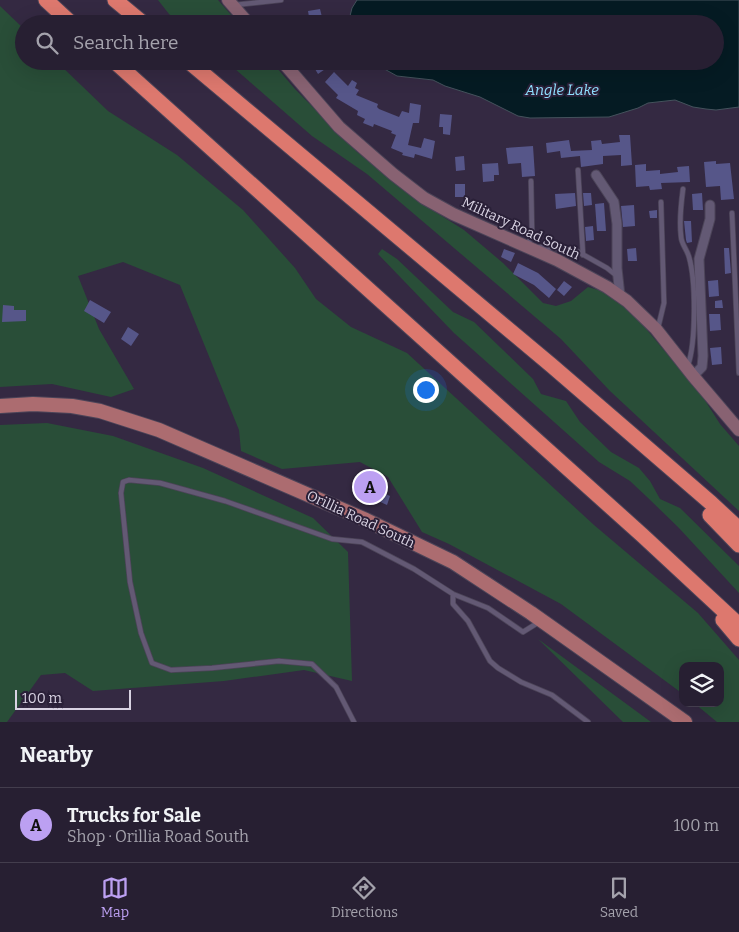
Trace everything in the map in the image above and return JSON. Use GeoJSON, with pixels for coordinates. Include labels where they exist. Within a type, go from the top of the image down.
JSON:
{"type":"FeatureCollection","features":[{"type":"Feature","properties":{"kind":"highway"},"geometry":{"type":"LineString","coordinates":[[46,0],[62,15]]}},
{"type":"Feature","properties":{"kind":"highway"},"geometry":{"type":"LineString","coordinates":[[115,0],[133,15]]}},
{"type":"Feature","properties":{"kind":"highway"},"geometry":{"type":"LineString","coordinates":[[124,70],[678,568],[739,626]]}},
{"type":"Feature","properties":{"kind":"highway"},"geometry":{"type":"LineString","coordinates":[[199,70],[551,365],[739,529]]}},
{"type":"Feature","properties":{"kind":"highway"},"geometry":{"type":"LineString","coordinates":[[634,437],[739,544]]}},
{"type":"Feature","properties":{"kind":"highway"},"geometry":{"type":"LineString","coordinates":[[678,568],[739,639]]}},
{"type":"Feature","properties":{"kind":"main road"},"geometry":{"type":"LineString","coordinates":[[230,2],[241,15]]}},
{"type":"Feature","properties":{"kind":"main road","name":"Military Road South"},"geometry":{"type":"LineString","coordinates":[[290,70],[339,127],[424,198],[453,214],[528,246],[583,274],[620,296],[657,331],[690,373],[735,419],[739,430]]}},
{"type":"Feature","properties":{"kind":"main road","name":"Orillia Road South"},"geometry":{"type":"LineString","coordinates":[[0,406],[34,404],[72,406],[100,411],[158,430],[366,520],[453,562],[542,620],[685,722]]}},
{"type":"Feature","properties":{"kind":"street"},"geometry":{"type":"LineString","coordinates":[[596,175],[614,202],[617,224],[620,296]]}},
{"type":"Feature","properties":{"kind":"street"},"geometry":{"type":"LineString","coordinates":[[690,373],[702,367],[699,259],[710,219],[710,205]]}},
{"type":"Feature","properties":{"kind":"lane"},"geometry":{"type":"LineString","coordinates":[[230,2],[281,0]]}},
{"type":"Feature","properties":{"kind":"lane"},"geometry":{"type":"LineString","coordinates":[[578,170],[583,255]]}},
{"type":"Feature","properties":{"kind":"lane"},"geometry":{"type":"LineString","coordinates":[[531,181],[532,232],[528,246],[575,250],[607,268],[618,277]]}},
{"type":"Feature","properties":{"kind":"lane"},"geometry":{"type":"LineString","coordinates":[[684,189],[680,209],[680,234],[682,246],[688,255],[691,269],[694,314],[690,373]]}},
{"type":"Feature","properties":{"kind":"lane"},"geometry":{"type":"LineString","coordinates":[[657,331],[664,303],[661,202]]}},
{"type":"Feature","properties":{"kind":"lane"},"geometry":{"type":"LineString","coordinates":[[732,214],[739,373]]}},
{"type":"Feature","properties":{"kind":"lane"},"geometry":{"type":"LineString","coordinates":[[354,722],[336,687],[312,664],[279,661],[171,670],[152,663],[141,633],[130,582],[121,493],[123,482],[129,480],[160,483],[225,501],[332,539],[362,542],[414,569],[453,594],[488,608],[524,632],[542,620]]}},
{"type":"Feature","properties":{"kind":"lane"},"geometry":{"type":"LineString","coordinates":[[453,594],[453,604],[468,621],[490,661],[521,682],[552,695],[588,722]]}},
{"type":"Feature","properties":{"kind":"green space"},"geometry":{"type":"Polygon","coordinates":[[[158,0],[218,0],[231,15],[170,15],[158,0]]]}},
{"type":"Feature","properties":{"kind":"green space"},"geometry":{"type":"Polygon","coordinates":[[[0,6],[15,20],[15,70],[65,70],[108,111],[177,155],[243,210],[295,268],[316,299],[351,327],[407,353],[594,525],[698,613],[739,660],[739,722],[717,722],[699,707],[724,707],[724,662],[679,662],[679,691],[561,604],[449,544],[422,532],[388,477],[360,462],[282,469],[241,451],[239,430],[180,285],[123,262],[78,276],[99,329],[134,389],[111,397],[52,384],[0,387],[0,6]]]}},
{"type":"Feature","properties":{"kind":"green space"},"geometry":{"type":"Polygon","coordinates":[[[236,70],[279,70],[357,152],[437,213],[464,230],[503,263],[543,303],[556,306],[571,301],[588,287],[602,291],[631,311],[701,394],[720,424],[739,446],[739,511],[610,391],[561,339],[367,174],[312,136],[236,70]]]}},
{"type":"Feature","properties":{"kind":"green space"},"geometry":{"type":"Polygon","coordinates":[[[382,249],[397,259],[453,312],[474,322],[533,379],[541,394],[566,401],[580,422],[611,452],[639,468],[650,481],[660,499],[680,508],[739,566],[739,593],[678,527],[630,481],[599,462],[454,333],[378,254],[382,249]]]}},
{"type":"Feature","properties":{"kind":"green space"},"geometry":{"type":"Polygon","coordinates":[[[47,423],[113,436],[203,468],[313,518],[348,552],[352,681],[304,670],[224,681],[93,691],[65,673],[41,675],[7,722],[0,722],[0,425],[47,423]]]}},
{"type":"Feature","properties":{"kind":"green space"},"geometry":{"type":"Polygon","coordinates":[[[538,639],[651,722],[623,722],[538,639]]]}},
{"type":"Feature","properties":{"kind":"water","name":"Angle Lake"},"geometry":{"type":"Polygon","coordinates":[[[357,0],[739,0],[739,107],[716,110],[706,109],[693,107],[675,100],[648,103],[609,117],[530,118],[518,116],[480,97],[445,86],[433,80],[397,76],[386,70],[724,70],[724,15],[350,15],[357,0]]]}},
{"type":"Feature","properties":{"kind":"building"},"geometry":{"type":"Polygon","coordinates":[[[320,9],[322,15],[309,15],[308,11],[320,9]]]}},
{"type":"Feature","properties":{"kind":"building"},"geometry":{"type":"Polygon","coordinates":[[[316,70],[324,70],[318,74],[316,70]]]}},
{"type":"Feature","properties":{"kind":"building"},"geometry":{"type":"Polygon","coordinates":[[[334,72],[348,86],[352,80],[357,83],[355,88],[359,90],[356,95],[378,104],[377,107],[379,109],[399,117],[402,111],[409,113],[410,103],[421,105],[419,123],[413,123],[408,145],[421,148],[424,138],[435,141],[432,159],[415,154],[414,158],[402,155],[403,153],[391,148],[396,135],[391,133],[392,131],[374,124],[373,127],[363,123],[365,119],[357,115],[358,111],[336,98],[338,95],[325,82],[334,72]]]}},
{"type":"Feature","properties":{"kind":"building"},"geometry":{"type":"Polygon","coordinates":[[[440,114],[452,115],[450,135],[443,134],[443,127],[439,127],[440,114]]]}},
{"type":"Feature","properties":{"kind":"building"},"geometry":{"type":"Polygon","coordinates":[[[619,135],[630,135],[632,165],[621,166],[621,155],[603,156],[603,164],[581,167],[580,156],[561,158],[560,151],[547,153],[546,143],[569,140],[571,151],[592,150],[591,141],[601,140],[602,144],[620,142],[619,135]]]}},
{"type":"Feature","properties":{"kind":"building"},"geometry":{"type":"Polygon","coordinates":[[[533,146],[535,176],[522,177],[521,163],[508,164],[506,148],[533,146]]]}},
{"type":"Feature","properties":{"kind":"building"},"geometry":{"type":"Polygon","coordinates":[[[464,156],[465,170],[456,171],[455,157],[464,156]]]}},
{"type":"Feature","properties":{"kind":"building"},"geometry":{"type":"Polygon","coordinates":[[[716,161],[716,164],[730,163],[734,199],[721,200],[720,186],[706,187],[704,162],[716,161]]]}},
{"type":"Feature","properties":{"kind":"building"},"geometry":{"type":"Polygon","coordinates":[[[498,163],[499,175],[494,175],[494,181],[483,182],[482,164],[498,163]]]}},
{"type":"Feature","properties":{"kind":"building"},"geometry":{"type":"Polygon","coordinates":[[[646,164],[646,171],[660,170],[660,174],[678,172],[677,167],[689,166],[690,182],[661,183],[662,189],[650,190],[649,186],[636,187],[635,165],[646,164]]]}},
{"type":"Feature","properties":{"kind":"building"},"geometry":{"type":"Polygon","coordinates":[[[455,184],[465,184],[465,197],[455,197],[455,184]]]}},
{"type":"Feature","properties":{"kind":"building"},"geometry":{"type":"Polygon","coordinates":[[[575,193],[576,206],[556,209],[555,194],[575,193]]]}},
{"type":"Feature","properties":{"kind":"building"},"geometry":{"type":"Polygon","coordinates":[[[583,193],[591,193],[592,205],[584,206],[583,193]]]}},
{"type":"Feature","properties":{"kind":"building"},"geometry":{"type":"Polygon","coordinates":[[[702,193],[703,210],[693,210],[692,194],[702,193]]]}},
{"type":"Feature","properties":{"kind":"building"},"geometry":{"type":"Polygon","coordinates":[[[604,203],[606,231],[597,231],[595,204],[604,203]]]}},
{"type":"Feature","properties":{"kind":"building"},"geometry":{"type":"Polygon","coordinates":[[[634,205],[635,226],[623,227],[621,206],[634,205]]]}},
{"type":"Feature","properties":{"kind":"building"},"geometry":{"type":"Polygon","coordinates":[[[657,210],[657,218],[650,218],[649,211],[657,210]]]}},
{"type":"Feature","properties":{"kind":"building"},"geometry":{"type":"Polygon","coordinates":[[[684,221],[691,221],[692,242],[687,243],[684,221]]]}},
{"type":"Feature","properties":{"kind":"building"},"geometry":{"type":"Polygon","coordinates":[[[593,226],[594,240],[586,241],[585,227],[593,226]]]}},
{"type":"Feature","properties":{"kind":"building"},"geometry":{"type":"Polygon","coordinates":[[[636,248],[637,261],[628,261],[627,249],[636,248]]]}},
{"type":"Feature","properties":{"kind":"building"},"geometry":{"type":"Polygon","coordinates":[[[724,248],[729,248],[731,273],[725,274],[724,248]]]}},
{"type":"Feature","properties":{"kind":"building"},"geometry":{"type":"Polygon","coordinates":[[[504,249],[515,253],[511,262],[501,257],[504,249]]]}},
{"type":"Feature","properties":{"kind":"building"},"geometry":{"type":"Polygon","coordinates":[[[518,263],[538,273],[556,289],[549,298],[534,285],[513,274],[518,263]]]}},
{"type":"Feature","properties":{"kind":"building"},"geometry":{"type":"Polygon","coordinates":[[[718,280],[719,296],[709,297],[708,281],[718,280]]]}},
{"type":"Feature","properties":{"kind":"building"},"geometry":{"type":"Polygon","coordinates":[[[564,281],[572,287],[564,296],[557,290],[564,281]]]}},
{"type":"Feature","properties":{"kind":"building"},"geometry":{"type":"Polygon","coordinates":[[[90,300],[111,312],[104,323],[84,311],[90,300]]]}},
{"type":"Feature","properties":{"kind":"building"},"geometry":{"type":"Polygon","coordinates":[[[722,300],[723,308],[715,308],[715,301],[722,300]]]}},
{"type":"Feature","properties":{"kind":"building"},"geometry":{"type":"Polygon","coordinates":[[[3,305],[14,306],[14,310],[26,310],[26,321],[2,322],[3,305]]]}},
{"type":"Feature","properties":{"kind":"building"},"geometry":{"type":"Polygon","coordinates":[[[709,314],[720,314],[721,330],[710,331],[709,314]]]}},
{"type":"Feature","properties":{"kind":"building"},"geometry":{"type":"Polygon","coordinates":[[[128,327],[139,334],[131,346],[121,339],[128,327]]]}},
{"type":"Feature","properties":{"kind":"building"},"geometry":{"type":"Polygon","coordinates":[[[721,347],[722,364],[712,365],[710,348],[721,347]]]}},
{"type":"Feature","properties":{"kind":"building"},"geometry":{"type":"Polygon","coordinates":[[[364,474],[379,481],[377,484],[384,487],[381,492],[390,496],[387,505],[356,491],[364,474]]]}},
{"type":"Feature","properties":{"kind":"place","name":"Trucks for Sale"},"geometry":{"type":"Point","coordinates":[370,487]}}]}
